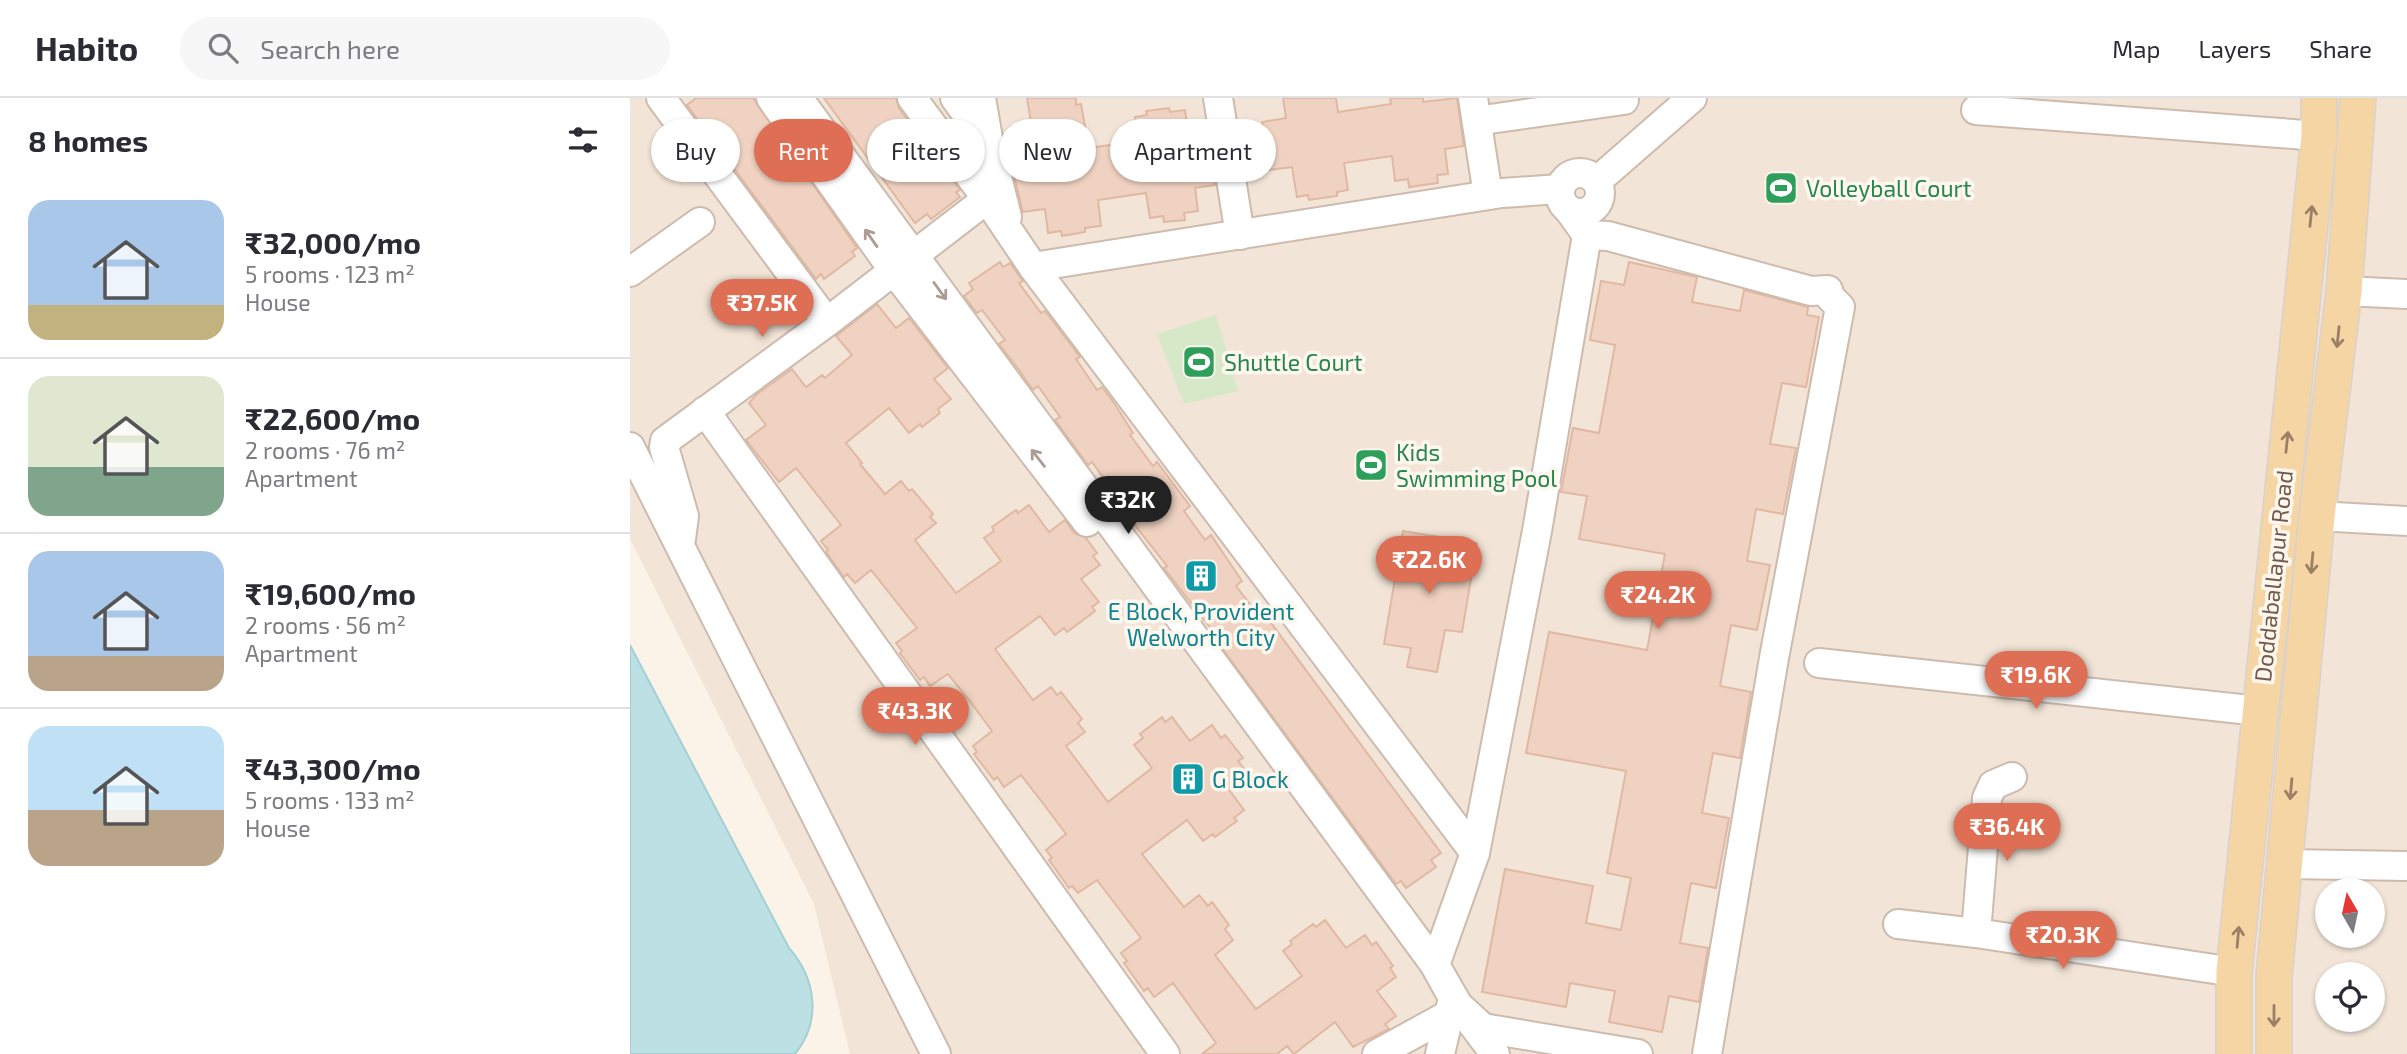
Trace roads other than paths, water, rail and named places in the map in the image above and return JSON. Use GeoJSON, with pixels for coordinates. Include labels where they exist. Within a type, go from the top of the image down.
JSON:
{"type":"FeatureCollection","features":[{"type":"Feature","properties":{"kind":"main road","name":"Doddaballapur Road"},"geometry":{"type":"LineString","coordinates":[[2234,1054],[2234,972],[2319,136],[2319,98]]}},
{"type":"Feature","properties":{"kind":"main road","name":"Doddaballapur Road"},"geometry":{"type":"LineString","coordinates":[[2274,1054],[2274,976],[2317,516],[2344,291],[2358,98]]}},
{"type":"Feature","properties":{"kind":"street"},"geometry":{"type":"LineString","coordinates":[[662,98],[827,321]]}},
{"type":"Feature","properties":{"kind":"street"},"geometry":{"type":"LineString","coordinates":[[771,98],[904,263],[1435,965],[1454,1006],[1483,1028],[1638,1054]]}},
{"type":"Feature","properties":{"kind":"street"},"geometry":{"type":"LineString","coordinates":[[798,98],[904,263],[1454,1006],[1494,1054]]}},
{"type":"Feature","properties":{"kind":"street"},"geometry":{"type":"LineString","coordinates":[[912,98],[987,199],[1033,267],[1475,853]]}},
{"type":"Feature","properties":{"kind":"street"},"geometry":{"type":"LineString","coordinates":[[955,98],[989,145]]}},
{"type":"Feature","properties":{"kind":"street"},"geometry":{"type":"LineString","coordinates":[[981,98],[989,145],[1012,237]]}},
{"type":"Feature","properties":{"kind":"street"},"geometry":{"type":"LineString","coordinates":[[1218,98],[1248,233]]}},
{"type":"Feature","properties":{"kind":"street"},"geometry":{"type":"LineString","coordinates":[[1234,98],[1248,233]]}},
{"type":"Feature","properties":{"kind":"street"},"geometry":{"type":"LineString","coordinates":[[1435,965],[1475,853],[1537,531],[1587,235],[1564,199],[1563,182],[1576,173],[1584,173],[1597,181],[1692,98]]}},
{"type":"Feature","properties":{"kind":"street"},"geometry":{"type":"LineString","coordinates":[[1495,194],[1483,105],[1625,100]]}},
{"type":"Feature","properties":{"kind":"street"},"geometry":{"type":"LineString","coordinates":[[1976,110],[2319,136]]}},
{"type":"Feature","properties":{"kind":"street"},"geometry":{"type":"LineString","coordinates":[[1033,267],[1495,194],[1564,199]]}},
{"type":"Feature","properties":{"kind":"street"},"geometry":{"type":"LineString","coordinates":[[679,546],[684,520],[664,444],[987,199]]}},
{"type":"Feature","properties":{"kind":"street"},"geometry":{"type":"LineString","coordinates":[[630,272],[701,222]]}},
{"type":"Feature","properties":{"kind":"street"},"geometry":{"type":"LineString","coordinates":[[1587,235],[1608,236],[1811,291],[1828,290],[1830,297],[1840,307],[1774,658],[1707,1054]]}},
{"type":"Feature","properties":{"kind":"street"},"geometry":{"type":"LineString","coordinates":[[2344,291],[2407,295]]}},
{"type":"Feature","properties":{"kind":"street"},"geometry":{"type":"LineString","coordinates":[[705,411],[1165,1054]]}},
{"type":"Feature","properties":{"kind":"street"},"geometry":{"type":"LineString","coordinates":[[630,447],[936,1054]]}},
{"type":"Feature","properties":{"kind":"street"},"geometry":{"type":"LineString","coordinates":[[2317,516],[2407,521]]}},
{"type":"Feature","properties":{"kind":"street"},"geometry":{"type":"LineString","coordinates":[[1819,663],[2259,711]]}},
{"type":"Feature","properties":{"kind":"street"},"geometry":{"type":"LineString","coordinates":[[1976,933],[1987,797],[1993,785],[2012,777]]}},
{"type":"Feature","properties":{"kind":"street"},"geometry":{"type":"LineString","coordinates":[[2284,864],[2407,866]]}},
{"type":"Feature","properties":{"kind":"street"},"geometry":{"type":"LineString","coordinates":[[1898,924],[1976,933],[2234,972]]}},
{"type":"Feature","properties":{"kind":"street"},"geometry":{"type":"LineString","coordinates":[[1377,1054],[1454,1006]]}},
{"type":"Feature","properties":{"kind":"street"},"geometry":{"type":"LineString","coordinates":[[1440,1054],[1454,1006]]}},
{"type":"Feature","properties":{"kind":"water"},"geometry":{"type":"Polygon","coordinates":[[[630,645],[789,948],[805,973],[810,986],[812,1014],[804,1041],[795,1054],[630,1054],[630,645]]]}},
{"type":"Feature","properties":{"kind":"place","name":"Volleyball Court"},"geometry":{"type":"Point","coordinates":[1781,188]}},
{"type":"Feature","properties":{"kind":"place","name":"Shuttle Court"},"geometry":{"type":"Point","coordinates":[1199,362]}},
{"type":"Feature","properties":{"kind":"place","name":"Kids Swimming Pool"},"geometry":{"type":"Point","coordinates":[1371,465]}},
{"type":"Feature","properties":{"kind":"place","name":"E Block, Provident Welworth City"},"geometry":{"type":"Point","coordinates":[1201,576]}},
{"type":"Feature","properties":{"kind":"place","name":"G Block"},"geometry":{"type":"Point","coordinates":[1188,779]}}]}
